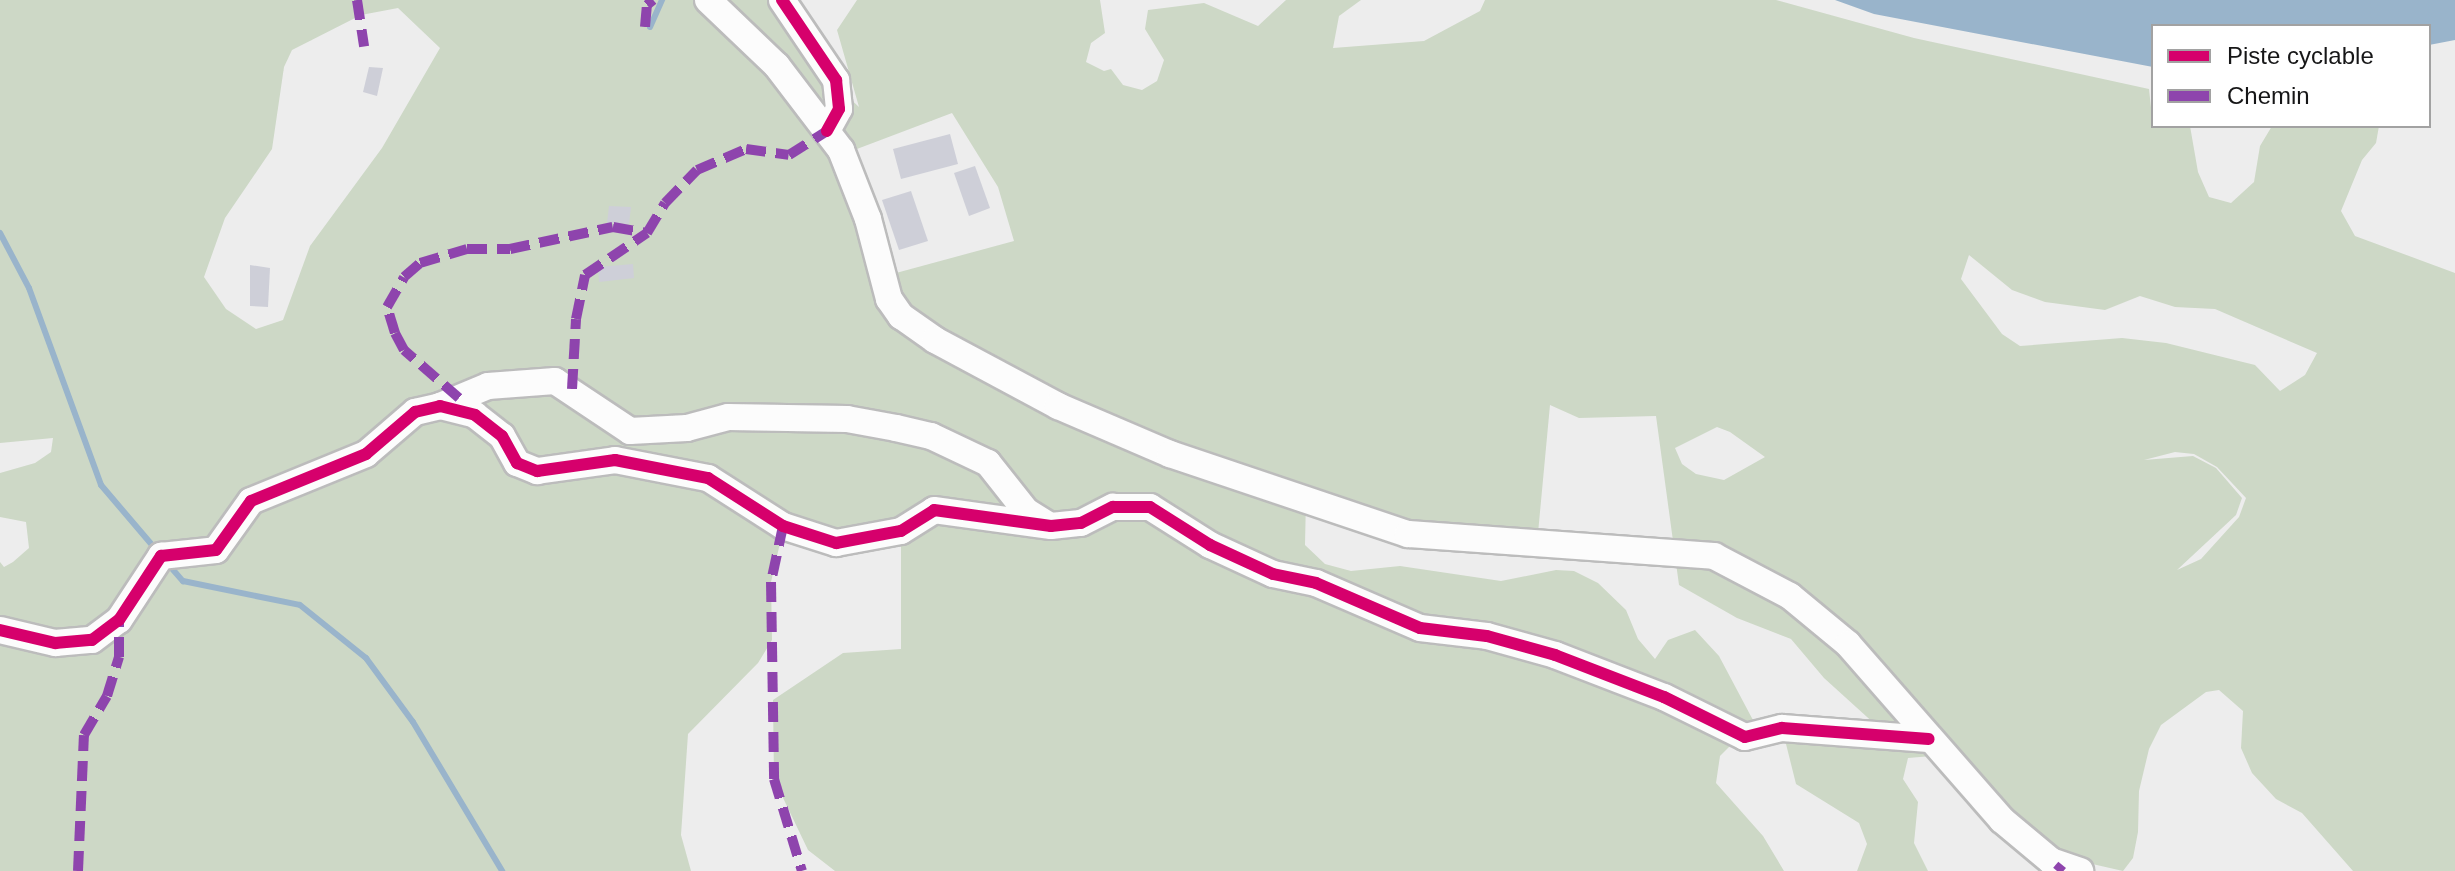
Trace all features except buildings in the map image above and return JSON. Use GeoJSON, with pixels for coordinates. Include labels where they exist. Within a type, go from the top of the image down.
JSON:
{"type":"FeatureCollection","features":[{"type":"Feature","properties":{"kind":"street"},"geometry":{"type":"LineString","coordinates":[[708,0],[777,66],[841,150],[868,219],[889,299],[901,316],[935,340],[1058,406],[1170,454],[1408,534],[1714,556],[1790,596],[1848,644],[2002,820],[2051,861],[2080,871]]}},
{"type":"Feature","properties":{"kind":"street"},"geometry":{"type":"LineString","coordinates":[[782,0],[836,80],[839,109],[827,131]]}},
{"type":"Feature","properties":{"kind":"street"},"geometry":{"type":"LineString","coordinates":[[0,630],[55,643],[92,640],[119,620],[161,556],[216,550],[251,501],[366,454],[415,412],[440,406],[488,386],[555,381],[630,431],[687,428],[728,417],[847,419],[931,436],[988,463],[1026,511],[1051,526]]}},
{"type":"Feature","properties":{"kind":"street"},"geometry":{"type":"LineString","coordinates":[[440,406],[475,415],[502,436],[517,463],[537,471],[615,460],[708,478],[783,526],[836,543],[901,531],[934,510],[1051,526],[1081,523],[1113,507],[1150,507],[1210,545],[1273,574],[1316,583],[1420,628],[1487,636],[1555,655],[1664,697],[1745,737],[1782,728],[1929,739]]}},
{"type":"Feature","properties":{"kind":"green space"},"geometry":{"type":"Polygon","coordinates":[[[0,0],[797,0],[800,13],[792,24],[799,51],[859,107],[837,30],[857,0],[1100,0],[1105,33],[1091,43],[1086,62],[1104,71],[1111,69],[1123,85],[1142,90],[1157,81],[1164,60],[1145,29],[1148,10],[1204,3],[1258,26],[1286,0],[1361,0],[1339,16],[1333,48],[1424,41],[1480,11],[1485,0],[1776,0],[1914,38],[2149,89],[2151,128],[2190,128],[2198,172],[2209,197],[2231,203],[2254,182],[2260,146],[2271,128],[2379,128],[2376,143],[2362,160],[2341,211],[2355,236],[2455,273],[2455,871],[2353,871],[2302,813],[2276,799],[2252,773],[2241,748],[2243,711],[2219,690],[2206,692],[2161,725],[2149,749],[2139,791],[2138,832],[2133,858],[2123,871],[2053,855],[1956,754],[1908,758],[1903,779],[1918,802],[1914,843],[1928,871],[1857,871],[1867,844],[1859,823],[1796,784],[1782,728],[1888,736],[1824,678],[1791,639],[1737,618],[1679,585],[1656,416],[1579,418],[1550,405],[1537,544],[1408,534],[1375,523],[1369,511],[1255,476],[1124,426],[939,331],[912,310],[899,291],[896,273],[1014,241],[998,187],[952,113],[849,152],[848,143],[828,133],[841,150],[868,219],[889,299],[901,316],[1058,406],[1170,454],[1306,499],[1305,545],[1325,564],[1351,571],[1400,566],[1501,581],[1556,570],[1574,571],[1598,583],[1626,610],[1638,639],[1655,659],[1668,640],[1695,630],[1719,656],[1754,722],[1720,756],[1716,783],[1763,836],[1784,871],[835,871],[808,850],[774,779],[773,700],[843,653],[901,649],[901,531],[836,543],[784,526],[771,582],[772,640],[758,663],[688,734],[681,835],[691,871],[0,871],[0,562],[4,567],[29,548],[26,522],[0,517],[0,473],[35,463],[51,452],[53,438],[0,443],[0,0]],[[398,8],[361,15],[292,50],[284,67],[272,149],[225,218],[204,277],[226,309],[256,329],[283,320],[310,246],[382,148],[440,48],[398,8]],[[1969,255],[1961,279],[2002,334],[2020,346],[2122,338],[2166,343],[2255,365],[2280,391],[2305,375],[2317,353],[2215,309],[2175,307],[2140,296],[2105,310],[2045,302],[2012,290],[1969,255]],[[1717,427],[1675,448],[1682,464],[1696,474],[1724,480],[1765,457],[1730,432],[1717,427]],[[2175,452],[2144,460],[2193,456],[2216,468],[2242,498],[2236,515],[2177,570],[2201,559],[2239,517],[2246,498],[2217,467],[2194,454],[2175,452]]]}},
{"type":"Feature","properties":{"kind":"water"},"geometry":{"type":"Polygon","coordinates":[[[1835,0],[2455,0],[2455,40],[2431,45],[2431,24],[2151,24],[2151,67],[1874,14],[1835,0]]]}},
{"type":"Feature","properties":{"kind":"waterway"},"geometry":{"type":"LineString","coordinates":[[650,27],[662,0]]}},
{"type":"Feature","properties":{"kind":"waterway"},"geometry":{"type":"LineString","coordinates":[[0,233],[29,288],[101,485],[158,552]]}},
{"type":"Feature","properties":{"kind":"waterway"},"geometry":{"type":"LineString","coordinates":[[168,564],[183,581],[300,605],[366,658],[413,722],[502,871]]}},
{"type":"Feature","properties":{"kind":"marked path"},"geometry":{"type":"LineString","coordinates":[[357,0],[364,46]]}},
{"type":"Feature","properties":{"kind":"marked path"},"geometry":{"type":"LineString","coordinates":[[645,27],[647,5],[653,0]]}},
{"type":"Feature","properties":{"kind":"marked path"},"geometry":{"type":"LineString","coordinates":[[572,389],[576,319],[585,275],[647,233],[665,203],[697,170],[746,149],[789,155],[827,131]]}},
{"type":"Feature","properties":{"kind":"marked path"},"geometry":{"type":"LineString","coordinates":[[459,398],[404,350],[395,333],[387,307],[404,277],[420,263],[467,249],[510,249],[613,227],[647,233]]}},
{"type":"Feature","properties":{"kind":"marked path"},"geometry":{"type":"LineString","coordinates":[[783,526],[771,582],[774,779],[802,871]]}},
{"type":"Feature","properties":{"kind":"marked path"},"geometry":{"type":"LineString","coordinates":[[78,871],[84,735],[107,696],[119,657],[119,620]]}},
{"type":"Feature","properties":{"kind":"marked path"},"geometry":{"type":"LineString","coordinates":[[2057,871],[2062,865]]}},
{"type":"Feature","properties":{"kind":"cycle path"},"geometry":{"type":"LineString","coordinates":[[782,0],[836,80],[839,109],[827,131]]}},
{"type":"Feature","properties":{"kind":"cycle path"},"geometry":{"type":"LineString","coordinates":[[0,630],[55,643],[92,640],[119,620],[161,556],[216,550],[251,501],[366,454],[415,412],[440,406],[475,415],[502,436],[517,463],[537,471],[615,460],[708,478],[783,526],[836,543],[901,531],[934,510],[1051,526],[1081,523],[1113,507],[1150,507],[1210,545],[1273,574],[1316,583],[1420,628],[1487,636],[1555,655],[1664,697],[1745,737],[1782,728],[1929,739]]}}]}
